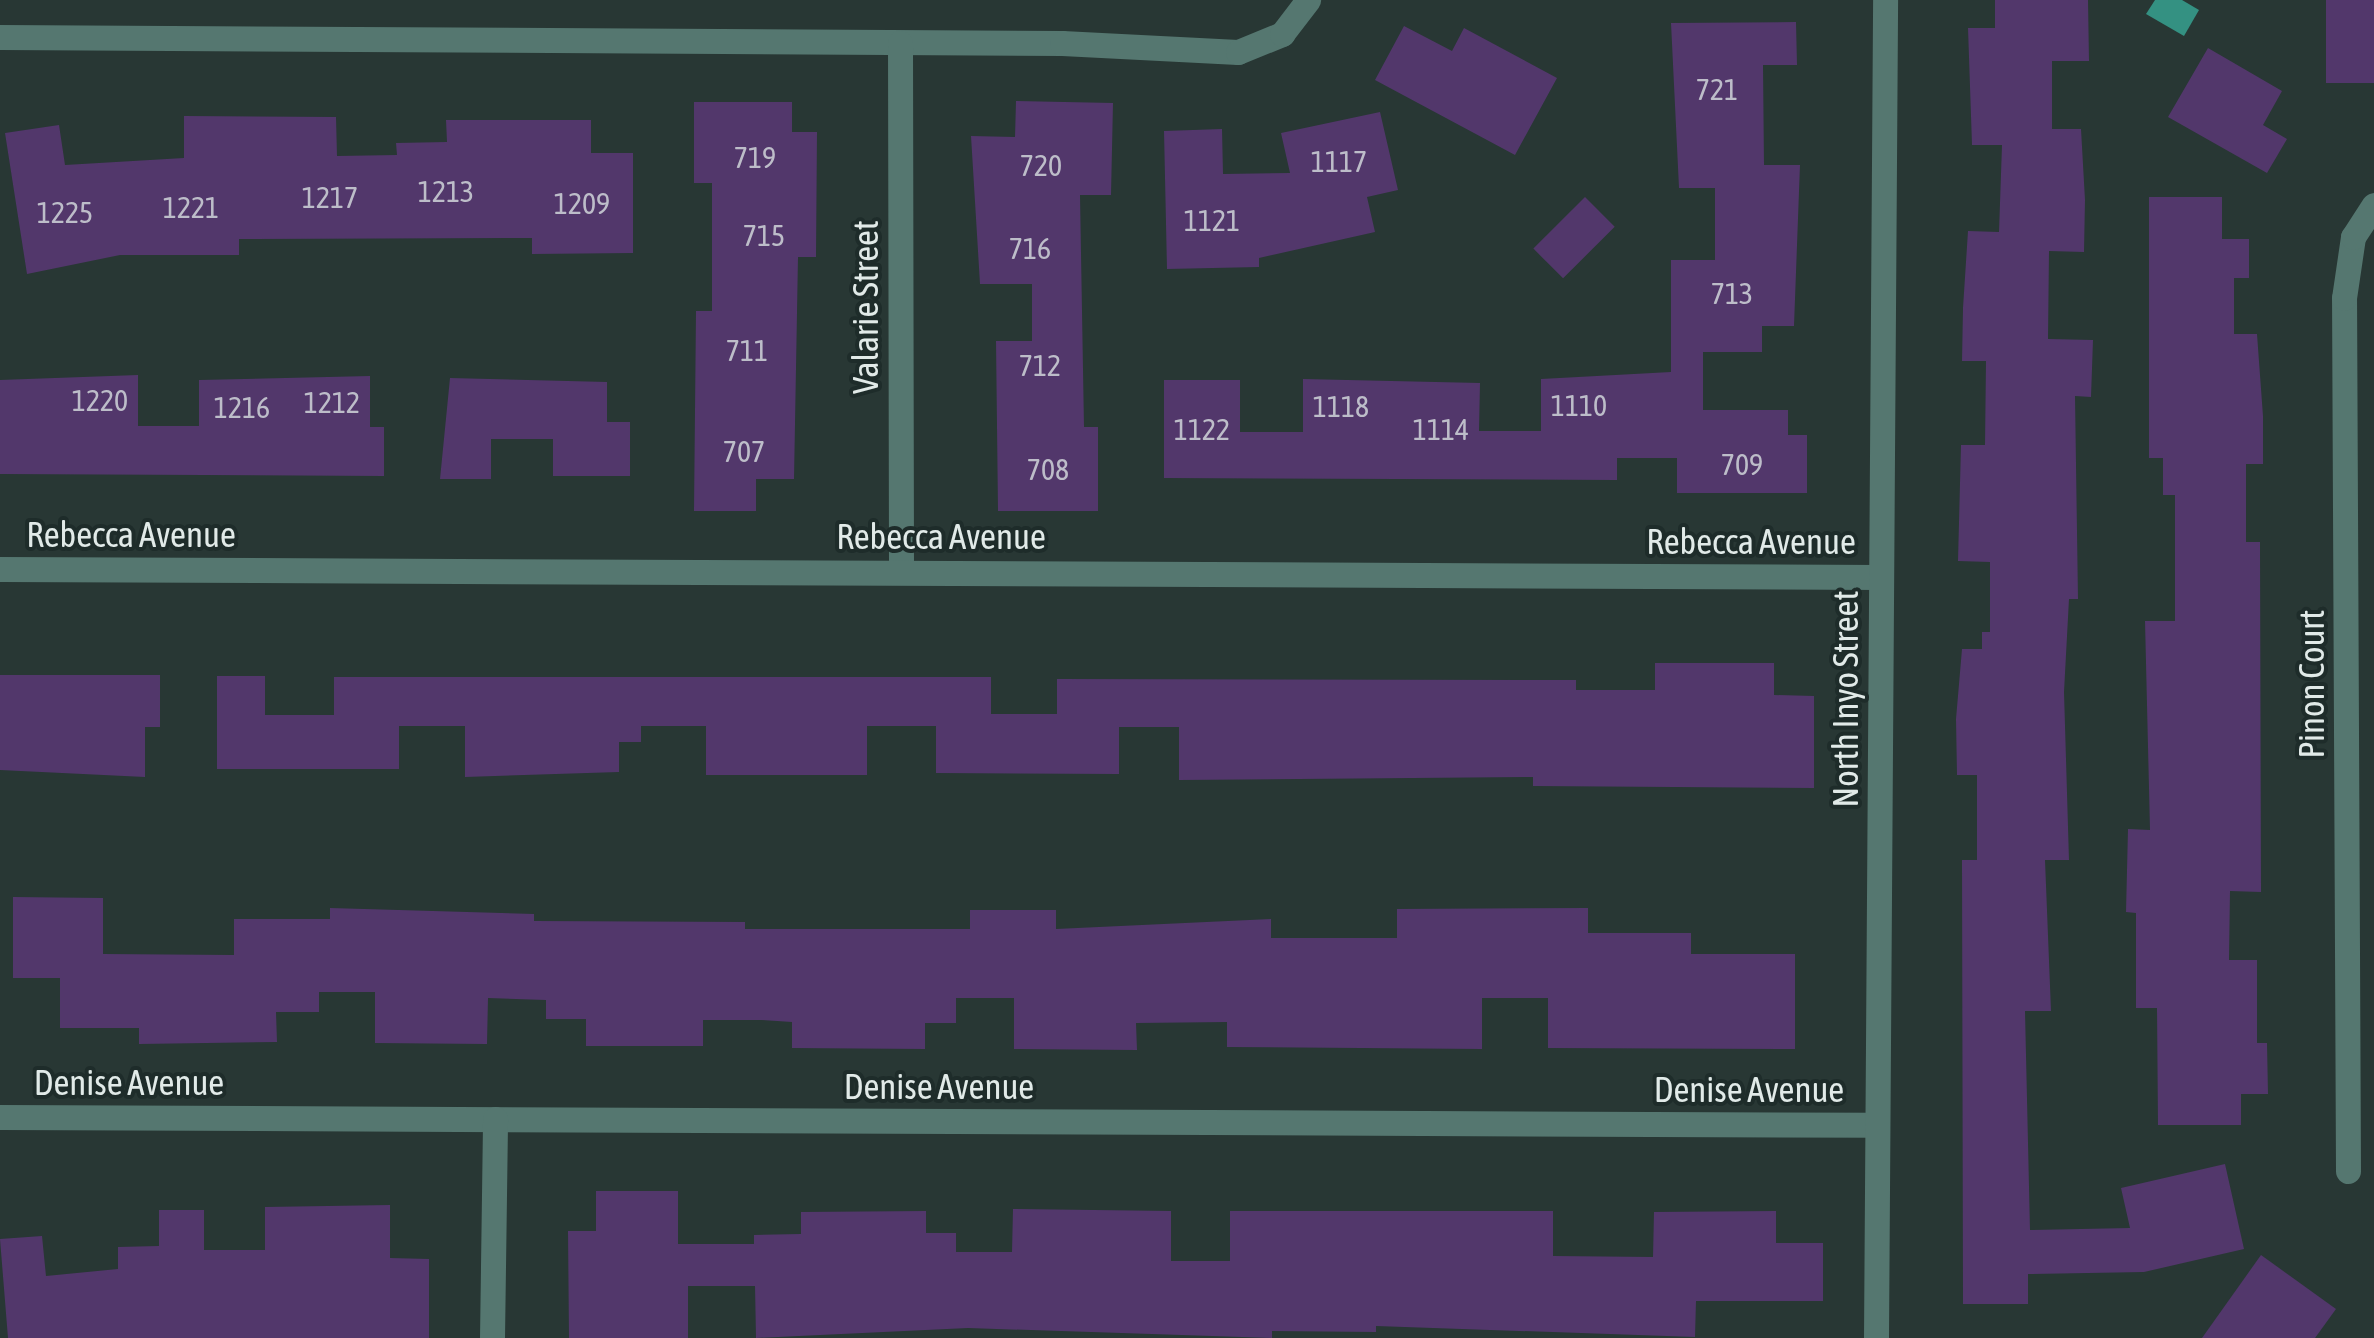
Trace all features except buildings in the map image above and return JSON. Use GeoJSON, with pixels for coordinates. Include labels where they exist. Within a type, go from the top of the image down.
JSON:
{"type":"FeatureCollection","features":[{"type":"Feature","properties":{"kind":"street"},"geometry":{"type":"LineString","coordinates":[[0,37],[900,43],[1238,52],[1282,34],[1308,0]]}},
{"type":"Feature","properties":{"kind":"street","name":"North Inyo Street"},"geometry":{"type":"LineString","coordinates":[[1876,1338],[1885,0]]}},
{"type":"Feature","properties":{"kind":"street","name":"Valarie Street"},"geometry":{"type":"LineString","coordinates":[[900,43],[900,570]]}},
{"type":"Feature","properties":{"kind":"street","name":"Pinon Court"},"geometry":{"type":"LineString","coordinates":[[2348,1171],[2344,298],[2353,237],[2374,204]]}},
{"type":"Feature","properties":{"kind":"street","name":"Rebecca Avenue"},"geometry":{"type":"LineString","coordinates":[[0,569],[1881,577]]}},
{"type":"Feature","properties":{"kind":"street","name":"Denise Avenue"},"geometry":{"type":"LineString","coordinates":[[0,1117],[1877,1125]]}},
{"type":"Feature","properties":{"kind":"street"},"geometry":{"type":"LineString","coordinates":[[492,1338],[494,1118]]}},
{"type":"Feature","properties":{"kind":"shaded area"},"geometry":{"type":"Polygon","coordinates":[[[2155,0],[2182,0],[2199,10],[2184,36],[2146,14],[2155,0]]]}}]}
